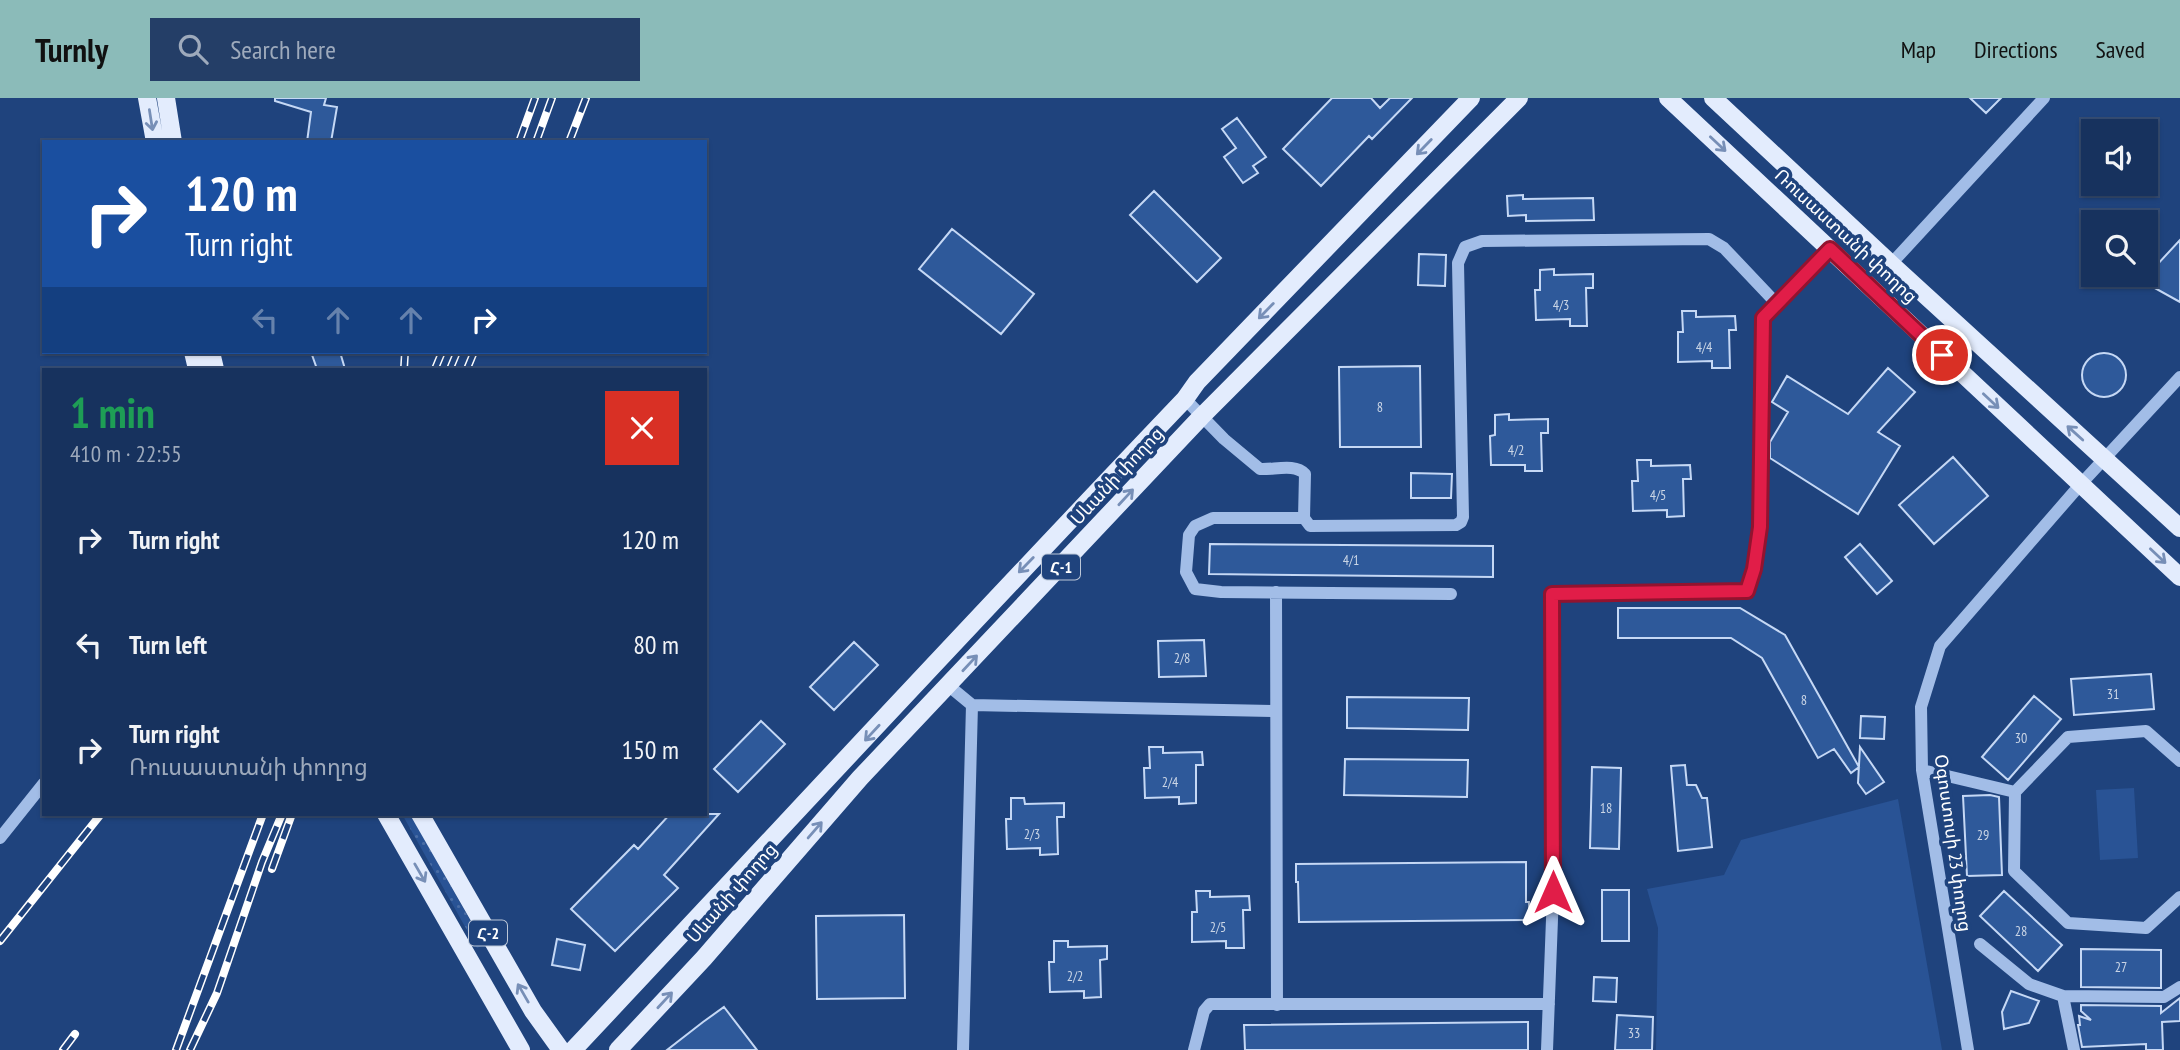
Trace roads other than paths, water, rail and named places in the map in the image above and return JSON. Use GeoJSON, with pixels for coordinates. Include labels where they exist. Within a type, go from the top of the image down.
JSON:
{"type":"FeatureCollection","features":[{"type":"Feature","properties":{"kind":"main road"},"geometry":{"type":"LineString","coordinates":[[148,98],[155,140]]}},
{"type":"Feature","properties":{"kind":"main road"},"geometry":{"type":"LineString","coordinates":[[166,98],[173,140]]}},
{"type":"Feature","properties":{"kind":"main road","name":"Սևանի փողոց"},"geometry":{"type":"LineString","coordinates":[[573,1050],[1185,400],[1197,382],[1471,98]]}},
{"type":"Feature","properties":{"kind":"main road","name":"Սևանի փողոց"},"geometry":{"type":"LineString","coordinates":[[618,1050],[704,958],[860,778],[1201,417],[1519,98]]}},
{"type":"Feature","properties":{"kind":"main road","name":"Ռուսաստանի փողոց"},"geometry":{"type":"LineString","coordinates":[[1668,98],[2180,576]]}},
{"type":"Feature","properties":{"kind":"main road","name":"Ռուսաստանի փողոց"},"geometry":{"type":"LineString","coordinates":[[1713,98],[2180,528]]}},
{"type":"Feature","properties":{"kind":"main road","name":"Հ-2"},"geometry":{"type":"LineString","coordinates":[[387,816],[521,1050]]}},
{"type":"Feature","properties":{"kind":"main road","name":"Հ-2"},"geometry":{"type":"LineString","coordinates":[[420,816],[533,1011],[561,1050]]}},
{"type":"Feature","properties":{"kind":"street"},"geometry":{"type":"LineString","coordinates":[[1891,264],[2044,98]]}},
{"type":"Feature","properties":{"kind":"street"},"geometry":{"type":"LineString","coordinates":[[1185,400],[1259,469],[1303,470],[1306,474],[1304,518],[1310,526],[1456,525],[1461,522],[1463,504],[1458,263],[1465,247],[1482,241],[1709,239],[1724,248],[1777,304]]}},
{"type":"Feature","properties":{"kind":"street"},"geometry":{"type":"LineString","coordinates":[[1547,1050],[1553,892],[1552,594],[1747,591],[1754,569],[1760,527],[1763,318],[1830,249]]}},
{"type":"Feature","properties":{"kind":"street","name":"Օգոստոսի 23 փողոց"},"geometry":{"type":"LineString","coordinates":[[1968,1050],[1922,770],[1921,707],[1940,646],[2080,485],[2180,377]]}},
{"type":"Feature","properties":{"kind":"street"},"geometry":{"type":"LineString","coordinates":[[1304,518],[1213,518],[1195,526],[1189,535],[1186,572],[1195,589],[1221,592],[1451,594]]}},
{"type":"Feature","properties":{"kind":"street"},"geometry":{"type":"LineString","coordinates":[[1276,592],[1277,1005]]}},
{"type":"Feature","properties":{"kind":"street"},"geometry":{"type":"LineString","coordinates":[[948,686],[972,705],[1276,711]]}},
{"type":"Feature","properties":{"kind":"street"},"geometry":{"type":"LineString","coordinates":[[963,1050],[972,705]]}},
{"type":"Feature","properties":{"kind":"street"},"geometry":{"type":"LineString","coordinates":[[2180,761],[2146,731],[2068,737],[2015,792],[2014,871],[2067,923],[2146,928],[2180,897]]}},
{"type":"Feature","properties":{"kind":"street"},"geometry":{"type":"LineString","coordinates":[[1922,770],[2015,792]]}},
{"type":"Feature","properties":{"kind":"street"},"geometry":{"type":"LineString","coordinates":[[0,838],[42,786]]}},
{"type":"Feature","properties":{"kind":"street"},"geometry":{"type":"LineString","coordinates":[[1980,944],[2029,984],[2063,996],[2164,998],[2180,987]]}},
{"type":"Feature","properties":{"kind":"street"},"geometry":{"type":"LineString","coordinates":[[2063,996],[2074,1050]]}},
{"type":"Feature","properties":{"kind":"street"},"geometry":{"type":"LineString","coordinates":[[1194,1050],[1204,1011],[1210,1004],[1549,1004]]}},
{"type":"Feature","properties":{"kind":"railway"},"geometry":{"type":"LineString","coordinates":[[520,140],[535,98]]}},
{"type":"Feature","properties":{"kind":"railway"},"geometry":{"type":"LineString","coordinates":[[537,140],[552,98]]}},
{"type":"Feature","properties":{"kind":"railway"},"geometry":{"type":"LineString","coordinates":[[570,140],[586,98]]}},
{"type":"Feature","properties":{"kind":"railway"},"geometry":{"type":"LineString","coordinates":[[404,368],[405,354]]}},
{"type":"Feature","properties":{"kind":"railway"},"geometry":{"type":"LineString","coordinates":[[435,368],[441,354]]}},
{"type":"Feature","properties":{"kind":"railway"},"geometry":{"type":"LineString","coordinates":[[450,368],[456,354]]}},
{"type":"Feature","properties":{"kind":"railway"},"geometry":{"type":"LineString","coordinates":[[467,368],[473,354]]}},
{"type":"Feature","properties":{"kind":"railway"},"geometry":{"type":"LineString","coordinates":[[0,941],[99,816]]}},
{"type":"Feature","properties":{"kind":"railway"},"geometry":{"type":"LineString","coordinates":[[176,1050],[262,816]]}},
{"type":"Feature","properties":{"kind":"railway"},"geometry":{"type":"LineString","coordinates":[[190,1050],[217,993],[262,862],[281,816]]}},
{"type":"Feature","properties":{"kind":"railway"},"geometry":{"type":"LineString","coordinates":[[272,869],[291,816]]}},
{"type":"Feature","properties":{"kind":"railway"},"geometry":{"type":"LineString","coordinates":[[63,1050],[75,1034]]}}]}
